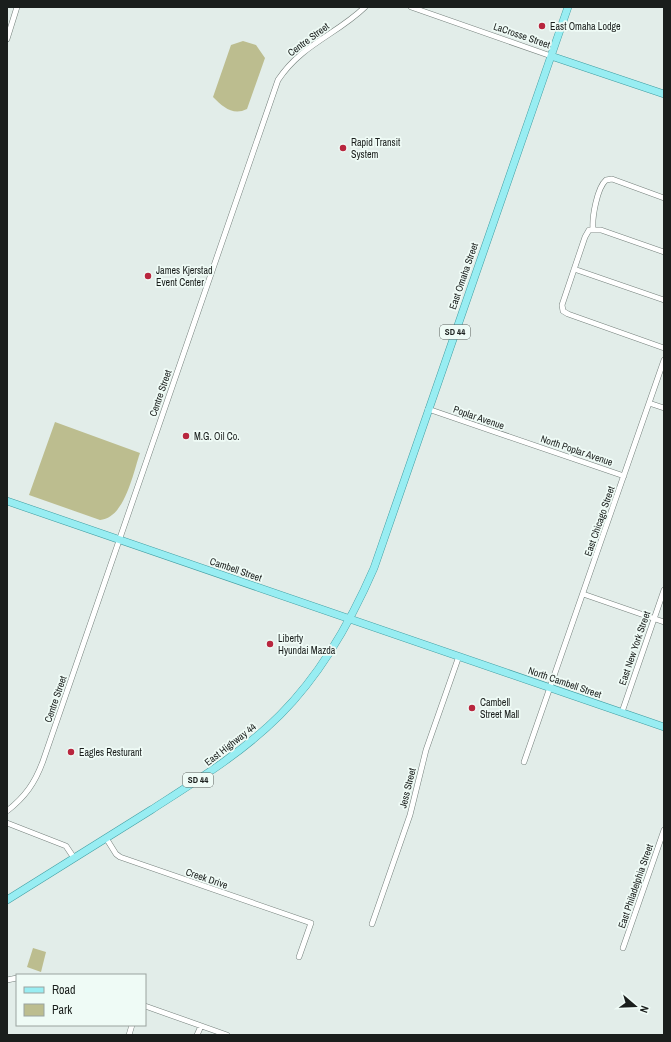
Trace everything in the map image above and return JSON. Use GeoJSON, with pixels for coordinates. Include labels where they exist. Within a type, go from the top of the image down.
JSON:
{"type":"FeatureCollection","features":[{"type":"Feature","properties":{"kind":"main road","name":"East Omaha Street"},"geometry":{"type":"LineString","coordinates":[[351,619],[374,568],[568,7]]}},
{"type":"Feature","properties":{"kind":"main road","name":"LaCrosse Street"},"geometry":{"type":"LineString","coordinates":[[551,56],[664,94]]}},
{"type":"Feature","properties":{"kind":"main road","name":"Cambell Street"},"geometry":{"type":"LineString","coordinates":[[7,501],[459,656]]}},
{"type":"Feature","properties":{"kind":"main road","name":"East Highway 44"},"geometry":{"type":"LineString","coordinates":[[7,900],[217,767],[263,731],[302,690],[324,662],[351,619]]}},
{"type":"Feature","properties":{"kind":"main road","name":"North Cambell Street"},"geometry":{"type":"LineString","coordinates":[[459,656],[664,727]]}},
{"type":"Feature","properties":{"kind":"street"},"geometry":{"type":"LineString","coordinates":[[7,39],[17,7]]}},
{"type":"Feature","properties":{"kind":"street","name":"Centre Street"},"geometry":{"type":"LineString","coordinates":[[7,811],[20,800],[36,779],[278,80],[300,54],[356,16],[365,7]]}},
{"type":"Feature","properties":{"kind":"street","name":"LaCrosse Street"},"geometry":{"type":"LineString","coordinates":[[411,7],[551,56]]}},
{"type":"Feature","properties":{"kind":"street"},"geometry":{"type":"LineString","coordinates":[[594,229],[594,212],[602,184],[606,180],[612,179],[664,198]]}},
{"type":"Feature","properties":{"kind":"street"},"geometry":{"type":"LineString","coordinates":[[664,252],[602,230],[594,229],[587,233],[563,301],[562,308],[565,312],[664,348]]}},
{"type":"Feature","properties":{"kind":"street"},"geometry":{"type":"LineString","coordinates":[[574,269],[664,300]]}},
{"type":"Feature","properties":{"kind":"street","name":"East Chicago Street"},"geometry":{"type":"LineString","coordinates":[[524,762],[664,360]]}},
{"type":"Feature","properties":{"kind":"street"},"geometry":{"type":"LineString","coordinates":[[649,403],[664,408]]}},
{"type":"Feature","properties":{"kind":"street","name":"Poplar Avenue"},"geometry":{"type":"LineString","coordinates":[[428,409],[524,442]]}},
{"type":"Feature","properties":{"kind":"street","name":"North Poplar Avenue"},"geometry":{"type":"LineString","coordinates":[[524,442],[624,476]]}},
{"type":"Feature","properties":{"kind":"street","name":"East New York Street"},"geometry":{"type":"LineString","coordinates":[[622,712],[664,590]]}},
{"type":"Feature","properties":{"kind":"street"},"geometry":{"type":"LineString","coordinates":[[583,594],[664,622]]}},
{"type":"Feature","properties":{"kind":"street","name":"Jess Street"},"geometry":{"type":"LineString","coordinates":[[372,924],[410,815],[426,750],[459,656]]}},
{"type":"Feature","properties":{"kind":"street"},"geometry":{"type":"LineString","coordinates":[[7,823],[66,846],[74,858]]}},
{"type":"Feature","properties":{"kind":"street","name":"East Philadelphia Street"},"geometry":{"type":"LineString","coordinates":[[623,948],[664,830]]}},
{"type":"Feature","properties":{"kind":"street","name":"Creek Drive"},"geometry":{"type":"LineString","coordinates":[[106,838],[116,854],[120,857],[311,923],[299,957]]}},
{"type":"Feature","properties":{"kind":"street"},"geometry":{"type":"LineString","coordinates":[[146,1006],[227,1035]]}},
{"type":"Feature","properties":{"kind":"street"},"geometry":{"type":"LineString","coordinates":[[198,1035],[201,1026]]}},
{"type":"Feature","properties":{"kind":"green space"},"geometry":{"type":"Polygon","coordinates":[[[243,41],[256,45],[265,58],[247,109],[242,111],[233,111],[224,107],[213,97],[231,45],[243,41]]]}},
{"type":"Feature","properties":{"kind":"green space"},"geometry":{"type":"Polygon","coordinates":[[[55,422],[140,453],[127,493],[116,512],[109,517],[100,520],[29,495],[55,422]]]}},
{"type":"Feature","properties":{"kind":"green space"},"geometry":{"type":"Polygon","coordinates":[[[33,948],[46,952],[41,972],[27,967],[33,948]]]}},
{"type":"Feature","properties":{"kind":"place","name":"East Omaha Lodge"},"geometry":{"type":"Point","coordinates":[542,26]}},
{"type":"Feature","properties":{"kind":"place","name":"Rapid Transit System"},"geometry":{"type":"Point","coordinates":[343,148]}},
{"type":"Feature","properties":{"kind":"place","name":"James Kjerstad Event Center"},"geometry":{"type":"Point","coordinates":[148,276]}},
{"type":"Feature","properties":{"kind":"place","name":"M.G. Oil Co."},"geometry":{"type":"Point","coordinates":[186,436]}},
{"type":"Feature","properties":{"kind":"place","name":"Liberty Hyundai Mazda"},"geometry":{"type":"Point","coordinates":[270,644]}},
{"type":"Feature","properties":{"kind":"place","name":"Cambell Street Mall"},"geometry":{"type":"Point","coordinates":[472,708]}},
{"type":"Feature","properties":{"kind":"place","name":"Eagles Resturant"},"geometry":{"type":"Point","coordinates":[71,752]}}]}
